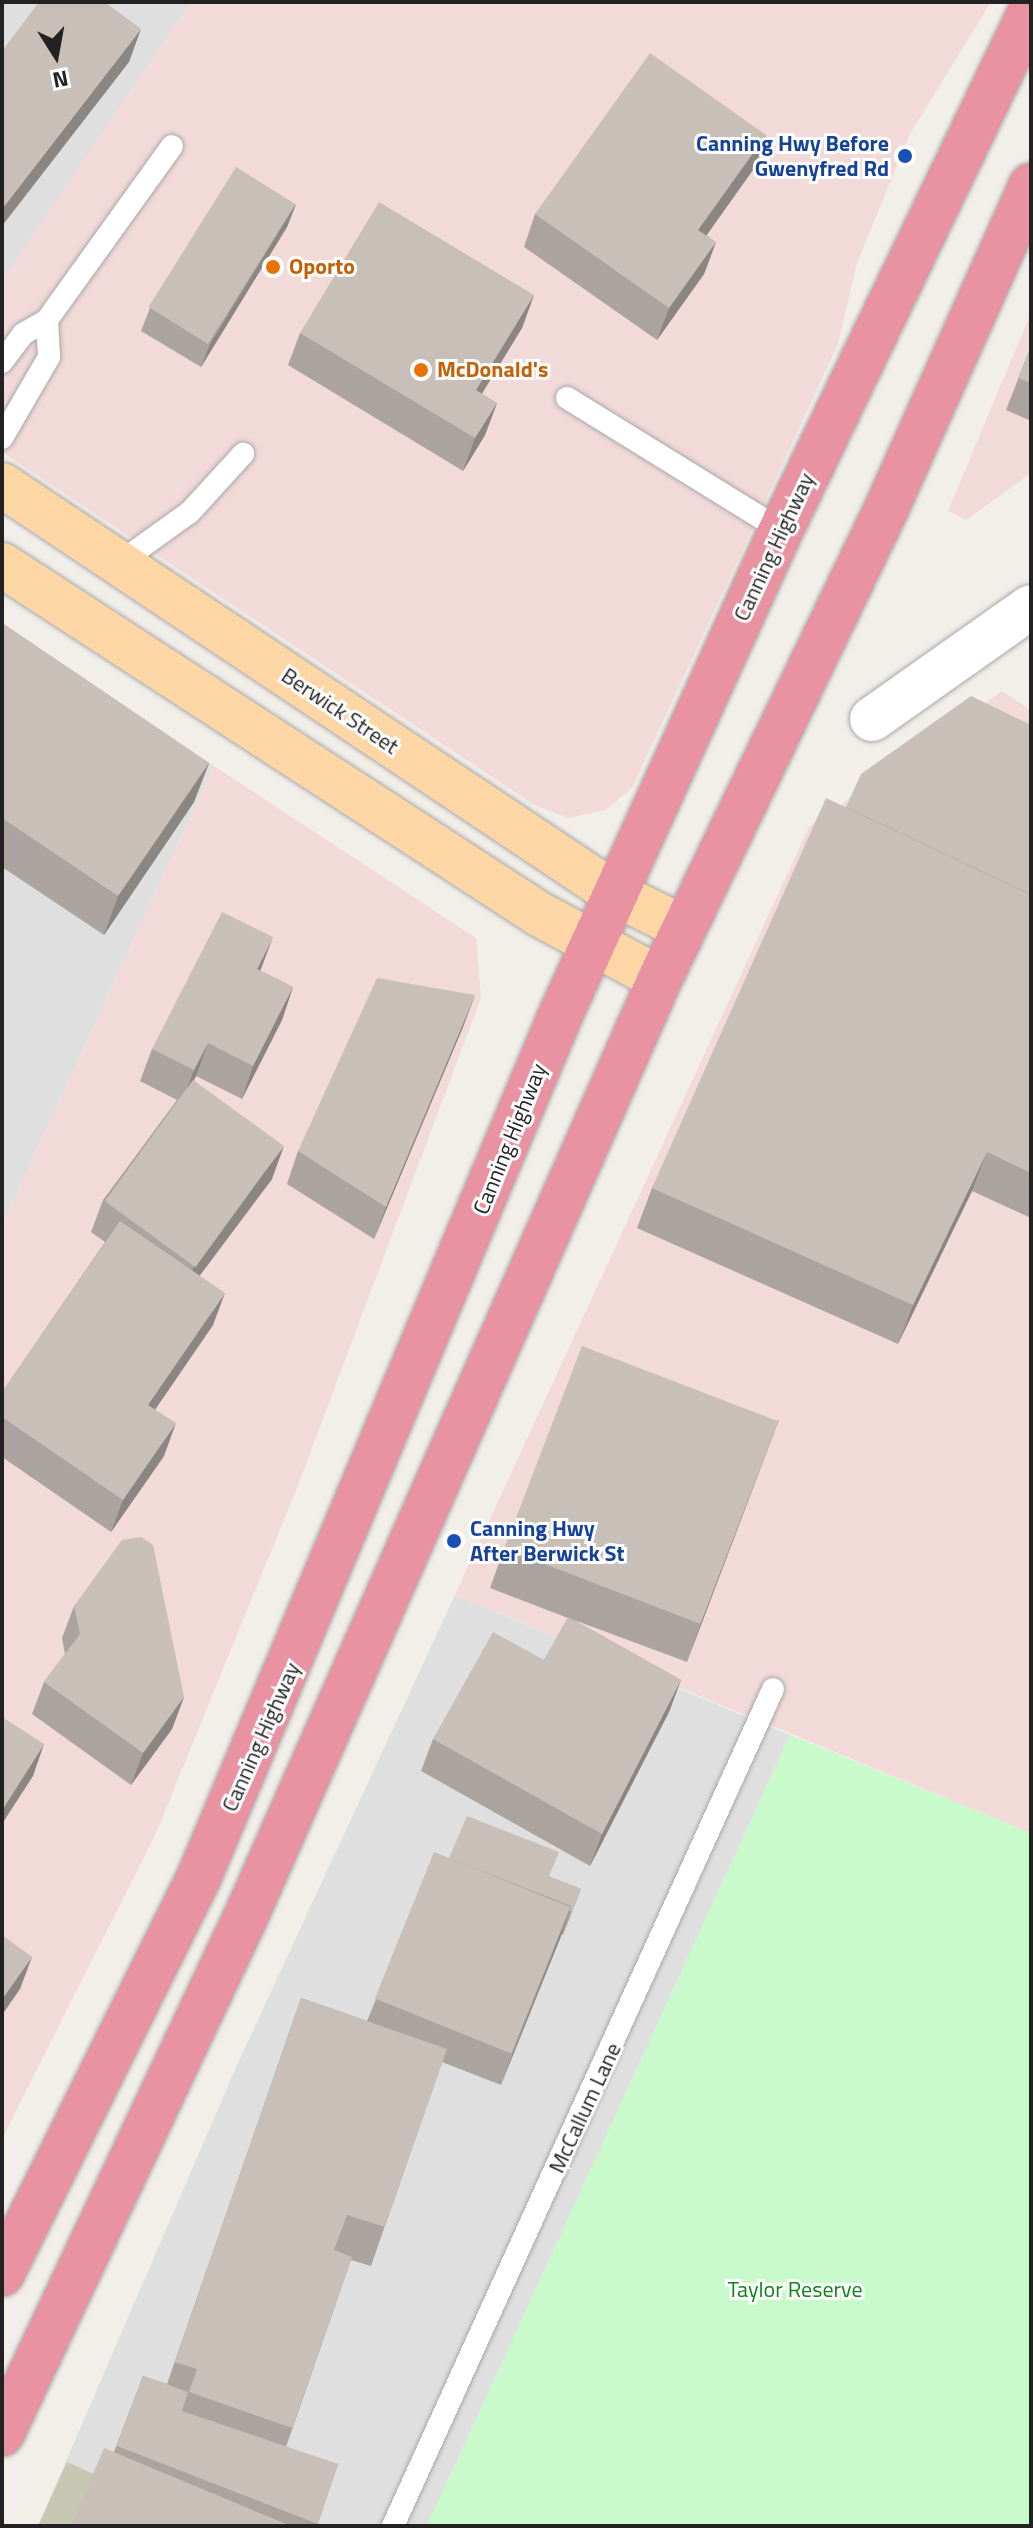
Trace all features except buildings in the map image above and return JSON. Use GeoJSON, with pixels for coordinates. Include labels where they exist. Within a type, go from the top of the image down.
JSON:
{"type":"FeatureCollection","features":[{"type":"Feature","properties":{"kind":"highway","name":"Canning Highway"},"geometry":{"type":"LineString","coordinates":[[2,2274],[199,1877],[594,941],[781,530],[1031,10]]}},
{"type":"Feature","properties":{"kind":"highway"},"geometry":{"type":"LineString","coordinates":[[2,2434],[247,1914],[660,979],[885,512],[1031,185]]}},
{"type":"Feature","properties":{"kind":"main road","name":"Berwick Street"},"geometry":{"type":"LineString","coordinates":[[2,485],[615,894],[684,928]]}},
{"type":"Feature","properties":{"kind":"main road"},"geometry":{"type":"LineString","coordinates":[[3,564],[539,914],[660,979]]}},
{"type":"Feature","properties":{"kind":"street"},"geometry":{"type":"LineString","coordinates":[[872,719],[1030,609]]}},
{"type":"Feature","properties":{"kind":"lane"},"geometry":{"type":"LineString","coordinates":[[2,362],[23,334],[47,320],[172,146]]}},
{"type":"Feature","properties":{"kind":"lane"},"geometry":{"type":"LineString","coordinates":[[2,438],[49,357],[47,320]]}},
{"type":"Feature","properties":{"kind":"lane"},"geometry":{"type":"LineString","coordinates":[[567,398],[781,530]]}},
{"type":"Feature","properties":{"kind":"lane"},"geometry":{"type":"LineString","coordinates":[[119,563],[190,512],[243,454]]}},
{"type":"Feature","properties":{"kind":"lane","name":"McCallum Lane"},"geometry":{"type":"LineString","coordinates":[[393,2526],[773,1689]]}},
{"type":"Feature","properties":{"kind":"shaded area"},"geometry":{"type":"Polygon","coordinates":[[[2,2],[191,2],[2,281],[2,2]]]}},
{"type":"Feature","properties":{"kind":"shaded area"},"geometry":{"type":"Polygon","coordinates":[[[191,2],[991,2],[910,134],[857,263],[838,344],[632,788],[606,810],[569,818],[536,806],[2,452],[2,281],[191,2]]]}},
{"type":"Feature","properties":{"kind":"shaded area"},"geometry":{"type":"Polygon","coordinates":[[[1031,313],[1031,473],[966,520],[948,511],[1031,313]]]}},
{"type":"Feature","properties":{"kind":"shaded area"},"geometry":{"type":"Polygon","coordinates":[[[2,627],[214,766],[2,1226],[2,627]]]}},
{"type":"Feature","properties":{"kind":"shaded area"},"geometry":{"type":"Polygon","coordinates":[[[1002,691],[1031,710],[1031,1833],[455,1595],[809,827],[1002,691]]]}},
{"type":"Feature","properties":{"kind":"shaded area"},"geometry":{"type":"Polygon","coordinates":[[[214,766],[476,938],[481,998],[297,1488],[156,1833],[2,2139],[2,1226],[214,766]]]}},
{"type":"Feature","properties":{"kind":"shaded area"},"geometry":{"type":"Polygon","coordinates":[[[455,1595],[790,1735],[427,2526],[38,2526],[237,2065],[455,1595]]]}},
{"type":"Feature","properties":{"kind":"shaded area"},"geometry":{"type":"Polygon","coordinates":[[[67,2462],[105,2479],[209,2526],[38,2526],[67,2462]]]}},
{"type":"Feature","properties":{"kind":"green space","name":"Taylor Reserve"},"geometry":{"type":"Polygon","coordinates":[[[790,1735],[1031,1833],[1031,2526],[427,2526],[790,1735]]]}},
{"type":"Feature","properties":{"kind":"place","name":"Canning Hwy Before Gwenyfred Rd"},"geometry":{"type":"Point","coordinates":[905,156]}},
{"type":"Feature","properties":{"kind":"place","name":"Oporto"},"geometry":{"type":"Point","coordinates":[273,267]}},
{"type":"Feature","properties":{"kind":"place","name":"McDonald's"},"geometry":{"type":"Point","coordinates":[421,370]}},
{"type":"Feature","properties":{"kind":"place","name":"Canning Hwy After Berwick St"},"geometry":{"type":"Point","coordinates":[454,1541]}}]}
